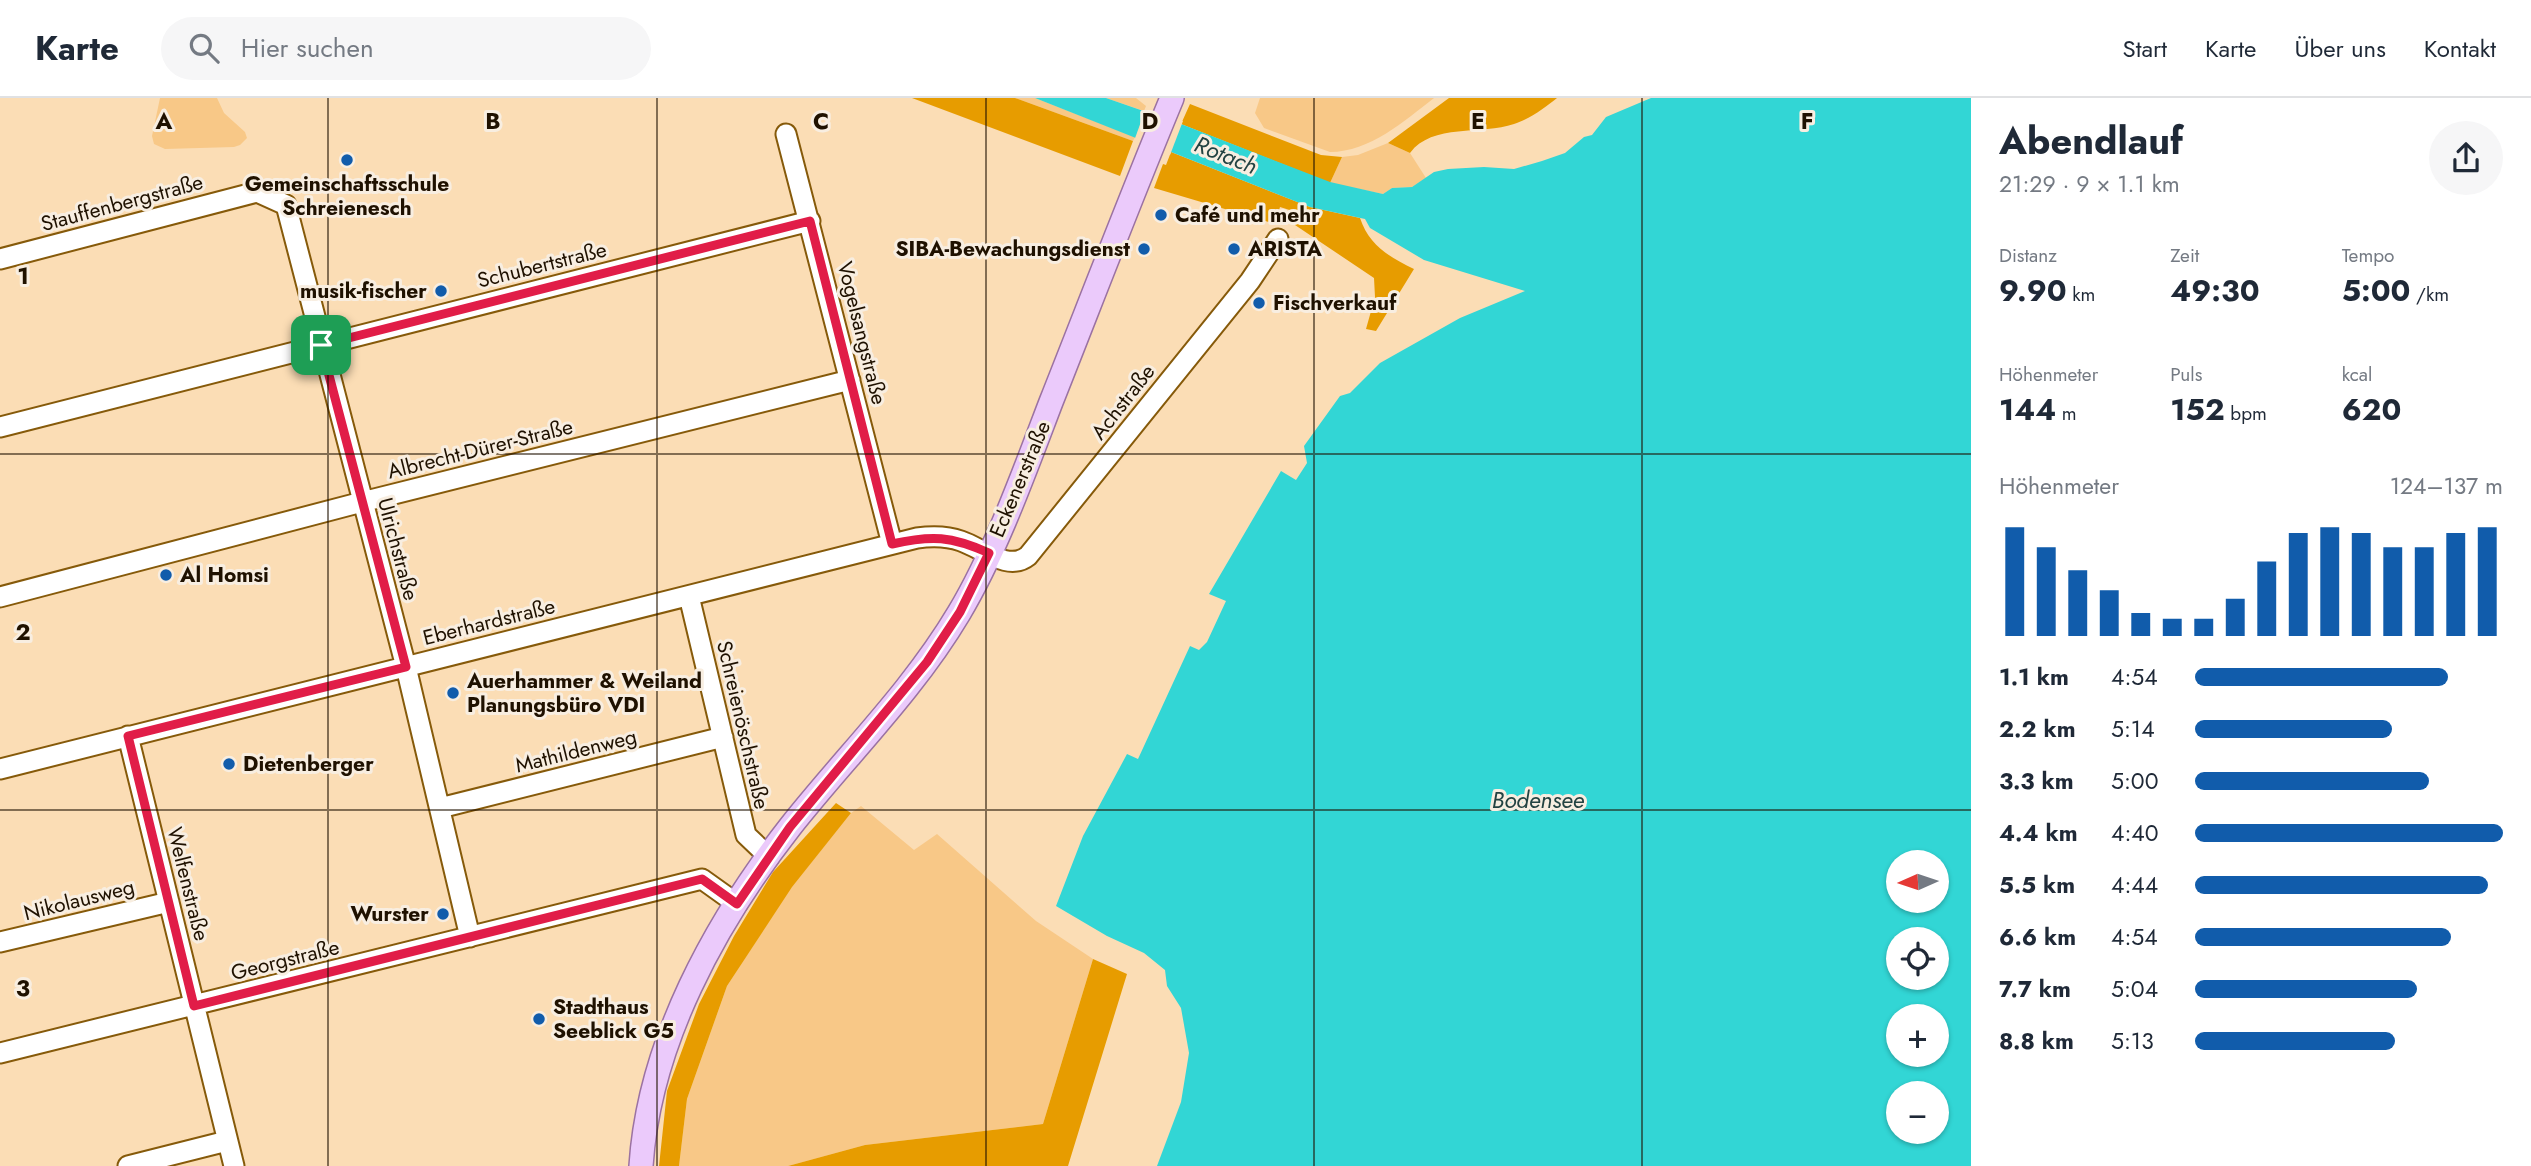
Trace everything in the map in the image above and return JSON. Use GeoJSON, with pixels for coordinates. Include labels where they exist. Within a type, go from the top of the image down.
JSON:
{"type":"FeatureCollection","features":[{"type":"Feature","properties":{"kind":"main road","name":"Eckenerstraße"},"geometry":{"type":"LineString","coordinates":[[640,1166],[648,1110],[676,1014],[701,965],[737,904],[790,827],[927,662],[960,612],[989,553],[1041,428],[1172,98]]}},
{"type":"Feature","properties":{"kind":"street","name":"Vogelsangstraße"},"geometry":{"type":"LineString","coordinates":[[786,134],[892,544]]}},
{"type":"Feature","properties":{"kind":"street","name":"Stauffenbergstraße"},"geometry":{"type":"LineString","coordinates":[[1,259],[257,192]]}},
{"type":"Feature","properties":{"kind":"street","name":"Ulrichstraße"},"geometry":{"type":"LineString","coordinates":[[257,192],[286,205],[406,667],[470,937]]}},
{"type":"Feature","properties":{"kind":"street","name":"Schubertstraße"},"geometry":{"type":"LineString","coordinates":[[0,427],[810,221]]}},
{"type":"Feature","properties":{"kind":"street","name":"Achstraße"},"geometry":{"type":"LineString","coordinates":[[989,553],[1011,563],[1022,562],[1028,556],[1250,281],[1278,239]]}},
{"type":"Feature","properties":{"kind":"street","name":"Albrecht-Dürer-Straße"},"geometry":{"type":"LineString","coordinates":[[0,597],[362,502],[850,380]]}},
{"type":"Feature","properties":{"kind":"street","name":"Eberhardstraße"},"geometry":{"type":"LineString","coordinates":[[0,769],[917,538],[946,537],[989,553]]}},
{"type":"Feature","properties":{"kind":"street","name":"Schreienöschstraße"},"geometry":{"type":"LineString","coordinates":[[689,596],[746,835],[769,857]]}},
{"type":"Feature","properties":{"kind":"street","name":"Welfenstraße"},"geometry":{"type":"LineString","coordinates":[[128,736],[234,1166]]}},
{"type":"Feature","properties":{"kind":"street","name":"Mathildenweg"},"geometry":{"type":"LineString","coordinates":[[439,808],[723,737]]}},
{"type":"Feature","properties":{"kind":"street","name":"Georgstraße"},"geometry":{"type":"LineString","coordinates":[[0,1053],[702,879],[737,904]]}},
{"type":"Feature","properties":{"kind":"street","name":"Nikolausweg"},"geometry":{"type":"LineString","coordinates":[[0,943],[169,902]]}},
{"type":"Feature","properties":{"kind":"street"},"geometry":{"type":"LineString","coordinates":[[128,1166],[227,1141]]}},
{"type":"Feature","properties":{"kind":"shaded area"},"geometry":{"type":"Polygon","coordinates":[[[160,98],[217,98],[224,113],[245,132],[247,138],[234,147],[165,149],[154,144],[152,136],[160,98]]]}},
{"type":"Feature","properties":{"kind":"shaded area"},"geometry":{"type":"Polygon","coordinates":[[[912,98],[1015,98],[1133,141],[1120,176],[912,98]]]}},
{"type":"Feature","properties":{"kind":"shaded area"},"geometry":{"type":"Polygon","coordinates":[[[1015,98],[1035,98],[1135,137],[1133,141],[1015,98]]]}},
{"type":"Feature","properties":{"kind":"shaded area"},"geometry":{"type":"Polygon","coordinates":[[[1106,98],[1136,98],[1146,106],[1144,111],[1106,98]]]}},
{"type":"Feature","properties":{"kind":"shaded area"},"geometry":{"type":"Polygon","coordinates":[[[1260,98],[1434,98],[1373,141],[1345,151],[1330,152],[1264,128],[1255,113],[1260,98]]]}},
{"type":"Feature","properties":{"kind":"shaded area"},"geometry":{"type":"Polygon","coordinates":[[[1449,98],[1557,98],[1519,122],[1431,137],[1410,153],[1388,143],[1449,98]]]}},
{"type":"Feature","properties":{"kind":"shaded area"},"geometry":{"type":"Polygon","coordinates":[[[1190,104],[1321,155],[1342,157],[1330,183],[1181,124],[1190,104]]]}},
{"type":"Feature","properties":{"kind":"shaded area"},"geometry":{"type":"Polygon","coordinates":[[[1388,143],[1410,153],[1426,178],[1412,187],[1392,188],[1383,194],[1330,183],[1342,157],[1358,155],[1388,143]]]}},
{"type":"Feature","properties":{"kind":"shaded area"},"geometry":{"type":"Polygon","coordinates":[[[1171,152],[1310,207],[1360,218],[1374,243],[1396,260],[1414,269],[1376,331],[1366,329],[1375,297],[1374,278],[1295,225],[1299,213],[1280,207],[1275,224],[1154,188],[1163,164],[1166,165],[1171,152]]]}},
{"type":"Feature","properties":{"kind":"shaded area"},"geometry":{"type":"Polygon","coordinates":[[[836,803],[851,813],[792,887],[727,986],[687,1099],[679,1166],[659,1166],[667,1091],[699,1004],[734,936],[773,872],[836,803]]]}},
{"type":"Feature","properties":{"kind":"shaded area"},"geometry":{"type":"Polygon","coordinates":[[[861,806],[914,850],[937,834],[1036,921],[1093,959],[1043,1124],[865,1145],[788,1166],[679,1166],[687,1099],[727,986],[792,886],[851,813],[861,806]]]}},
{"type":"Feature","properties":{"kind":"shaded area"},"geometry":{"type":"Polygon","coordinates":[[[1093,959],[1127,974],[1068,1166],[788,1166],[865,1145],[1043,1124],[1093,959]]]}},
{"type":"Feature","properties":{"kind":"water","name":"Bodensee"},"geometry":{"type":"Polygon","coordinates":[[[1035,98],[1106,98],[1330,182],[1383,194],[1392,188],[1412,187],[1434,172],[1484,167],[1514,169],[1565,153],[1584,137],[1592,135],[1606,117],[1651,98],[1971,98],[1971,1166],[1157,1166],[1181,1102],[1189,1053],[1181,1008],[1167,986],[1165,970],[1144,953],[1107,936],[1056,906],[1083,836],[1127,754],[1138,759],[1190,646],[1199,650],[1207,642],[1226,601],[1209,594],[1281,471],[1296,480],[1307,463],[1304,446],[1340,396],[1350,393],[1380,363],[1460,318],[1525,291],[1424,260],[1370,228],[1365,219],[1310,207],[1035,98]]]}},
{"type":"Feature","properties":{"kind":"pier"},"geometry":{"type":"Polygon","coordinates":[[[1146,108],[1183,121],[1170,155],[1134,141],[1146,108]]]}},
{"type":"Feature","properties":{"kind":"place","name":"Gemeinschaftsschule Schreienesch"},"geometry":{"type":"Point","coordinates":[347,160]}},
{"type":"Feature","properties":{"kind":"place","name":"Café und mehr"},"geometry":{"type":"Point","coordinates":[1161,215]}},
{"type":"Feature","properties":{"kind":"place","name":"SIBA-Bewachungsdienst"},"geometry":{"type":"Point","coordinates":[1144,249]}},
{"type":"Feature","properties":{"kind":"place","name":"ARISTA"},"geometry":{"type":"Point","coordinates":[1234,249]}},
{"type":"Feature","properties":{"kind":"place","name":"musik-fischer"},"geometry":{"type":"Point","coordinates":[441,291]}},
{"type":"Feature","properties":{"kind":"place","name":"Fischverkauf"},"geometry":{"type":"Point","coordinates":[1259,303]}},
{"type":"Feature","properties":{"kind":"place","name":"Al Homsi"},"geometry":{"type":"Point","coordinates":[166,575]}},
{"type":"Feature","properties":{"kind":"place","name":"Auerhammer & Weiland Planungsbüro VDI"},"geometry":{"type":"Point","coordinates":[453,693]}},
{"type":"Feature","properties":{"kind":"place","name":"Dietenberger"},"geometry":{"type":"Point","coordinates":[229,764]}},
{"type":"Feature","properties":{"kind":"place","name":"Wurster"},"geometry":{"type":"Point","coordinates":[443,914]}},
{"type":"Feature","properties":{"kind":"place","name":"Stadthaus Seeblick G5"},"geometry":{"type":"Point","coordinates":[539,1019]}},
{"type":"Feature","properties":{"kind":"route"},"geometry":{"type":"LineString","coordinates":[[810,221],[892,544],[917,538],[946,537],[989,553],[960,612],[927,662],[790,827],[737,904],[702,879],[194,1006],[128,736],[406,667],[321,345],[810,221]]}},
{"type":"Feature","properties":{"kind":"water label","name":"Rotach"},"geometry":{"type":"Point","coordinates":[1226,155]}}]}
